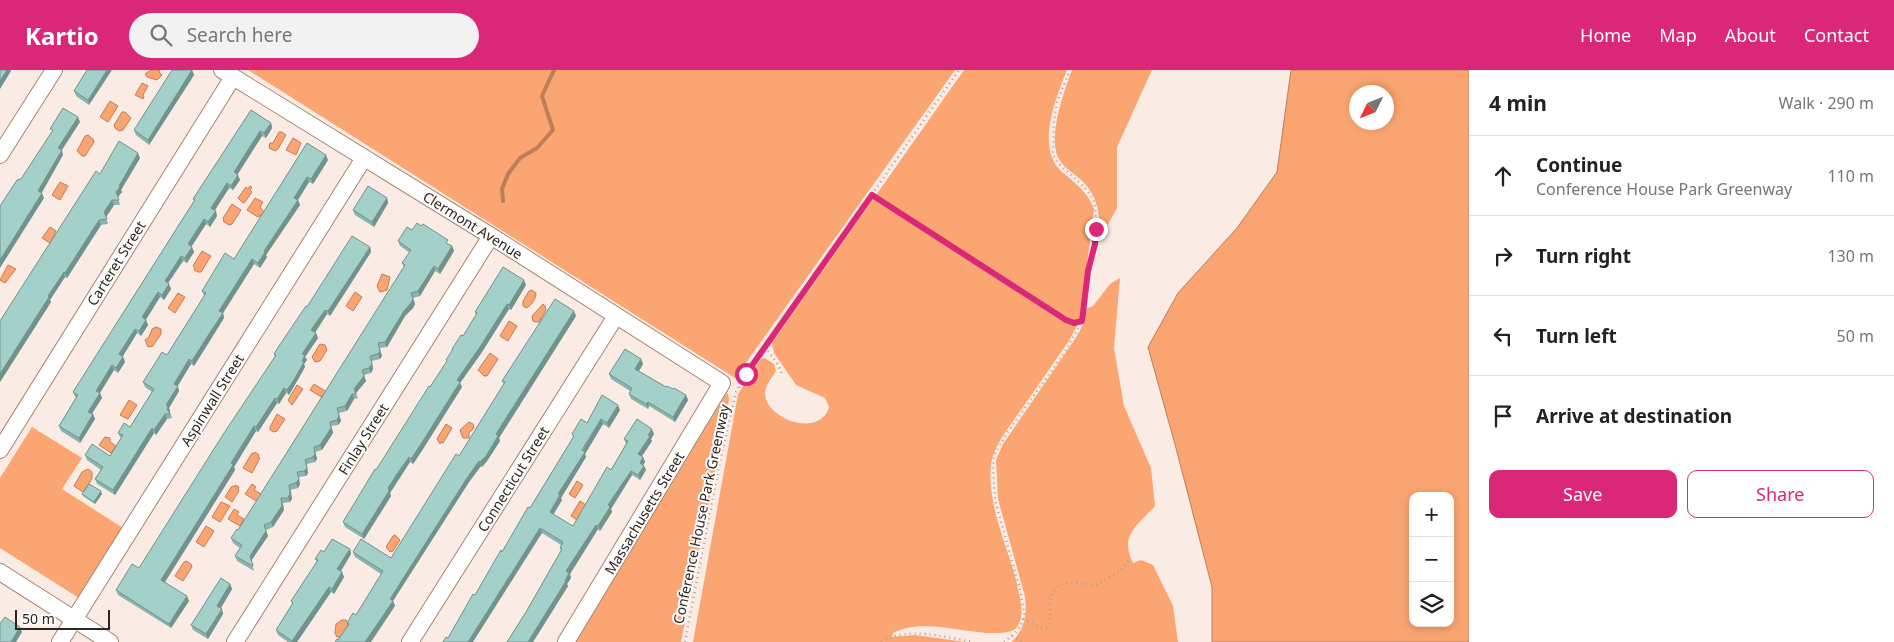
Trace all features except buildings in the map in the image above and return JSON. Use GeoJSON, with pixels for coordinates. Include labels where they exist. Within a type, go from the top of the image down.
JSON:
{"type":"FeatureCollection","features":[{"type":"Feature","properties":{"kind":"street"},"geometry":{"type":"LineString","coordinates":[[0,155],[54,70]]}},
{"type":"Feature","properties":{"kind":"street","name":"Clermont Avenue"},"geometry":{"type":"LineString","coordinates":[[227,74],[491,236],[722,383]]}},
{"type":"Feature","properties":{"kind":"street","name":"Carteret Street"},"geometry":{"type":"LineString","coordinates":[[0,450],[227,74]]}},
{"type":"Feature","properties":{"kind":"street","name":"Aspinwall Street"},"geometry":{"type":"LineString","coordinates":[[60,642],[364,158]]}},
{"type":"Feature","properties":{"kind":"street","name":"Finlay Street"},"geometry":{"type":"LineString","coordinates":[[235,642],[491,236]]}},
{"type":"Feature","properties":{"kind":"street","name":"Connecticut Street"},"geometry":{"type":"LineString","coordinates":[[410,642],[616,316]]}},
{"type":"Feature","properties":{"kind":"street","name":"Massachusetts Street"},"geometry":{"type":"LineString","coordinates":[[566,642],[722,383]]}},
{"type":"Feature","properties":{"kind":"street"},"geometry":{"type":"LineString","coordinates":[[0,572],[110,642]]}},
{"type":"Feature","properties":{"kind":"path","name":"Conference House Park Greenway"},"geometry":{"type":"LineString","coordinates":[[685,642],[719,466],[736,392],[746,374],[959,70]]}},
{"type":"Feature","properties":{"kind":"path"},"geometry":{"type":"LineString","coordinates":[[1004,642],[1012,636],[1022,623],[1024,614],[1021,593],[995,500],[992,470],[994,455],[1007,433],[1065,352],[1082,321],[1088,271],[1095,244],[1095,206],[1092,197],[1058,163],[1053,155],[1057,102],[1070,70]]}},
{"type":"Feature","properties":{"kind":"path"},"geometry":{"type":"LineString","coordinates":[[872,195],[1066,320],[1074,323],[1082,321]]}},
{"type":"Feature","properties":{"kind":"path"},"geometry":{"type":"LineString","coordinates":[[765,347],[779,366],[782,374]]}},
{"type":"Feature","properties":{"kind":"path"},"geometry":{"type":"LineString","coordinates":[[1023,619],[1038,627],[1047,628],[1051,620],[1050,601],[1057,586],[1072,582],[1098,585],[1120,571],[1129,560]]}},
{"type":"Feature","properties":{"kind":"path"},"geometry":{"type":"LineString","coordinates":[[881,642],[892,635],[910,634],[925,634],[974,642]]}},
{"type":"Feature","properties":{"kind":"path"},"geometry":{"type":"LineString","coordinates":[[1012,636],[1023,642]]}},
{"type":"Feature","properties":{"kind":"shaded area"},"geometry":{"type":"Polygon","coordinates":[[[151,70],[160,70],[159,72],[162,75],[157,80],[147,77],[145,74],[151,70]]]}},
{"type":"Feature","properties":{"kind":"shaded area"},"geometry":{"type":"Polygon","coordinates":[[[248,70],[955,70],[735,378],[248,70]]]}},
{"type":"Feature","properties":{"kind":"shaded area"},"geometry":{"type":"Polygon","coordinates":[[[964,70],[1067,70],[1050,122],[1050,150],[1054,162],[1085,193],[1094,209],[1080,320],[1069,341],[1002,437],[992,461],[990,479],[994,507],[1020,597],[1021,618],[1019,623],[1014,630],[1001,633],[922,626],[907,628],[893,633],[892,637],[915,635],[966,642],[693,642],[738,394],[761,359],[765,358],[774,364],[776,371],[766,388],[766,398],[771,408],[791,421],[814,422],[823,417],[829,407],[825,398],[796,385],[774,353],[772,343],[964,70]]]}},
{"type":"Feature","properties":{"kind":"shaded area"},"geometry":{"type":"Polygon","coordinates":[[[1072,70],[1152,70],[1117,147],[1117,208],[1107,226],[1101,232],[1094,197],[1086,185],[1062,164],[1056,152],[1055,141],[1058,116],[1072,70]]]}},
{"type":"Feature","properties":{"kind":"shaded area"},"geometry":{"type":"Polygon","coordinates":[[[1291,70],[1469,70],[1469,642],[1212,642],[1212,587],[1148,347],[1178,293],[1237,228],[1277,172],[1291,70]]]}},
{"type":"Feature","properties":{"kind":"shaded area"},"geometry":{"type":"Polygon","coordinates":[[[142,83],[148,86],[143,99],[135,95],[142,83]]]}},
{"type":"Feature","properties":{"kind":"shaded area"},"geometry":{"type":"Polygon","coordinates":[[[110,101],[118,106],[108,122],[100,117],[110,101]]]}},
{"type":"Feature","properties":{"kind":"shaded area"},"geometry":{"type":"Polygon","coordinates":[[[122,112],[125,112],[131,118],[123,130],[119,131],[114,125],[122,112]]]}},
{"type":"Feature","properties":{"kind":"shaded area"},"geometry":{"type":"Polygon","coordinates":[[[279,132],[286,135],[275,151],[269,148],[270,143],[273,143],[279,132]]]}},
{"type":"Feature","properties":{"kind":"shaded area"},"geometry":{"type":"Polygon","coordinates":[[[88,135],[94,142],[85,156],[82,156],[77,151],[85,136],[88,135]]]}},
{"type":"Feature","properties":{"kind":"shaded area"},"geometry":{"type":"Polygon","coordinates":[[[293,138],[301,143],[296,155],[286,150],[293,138]]]}},
{"type":"Feature","properties":{"kind":"shaded area"},"geometry":{"type":"Polygon","coordinates":[[[60,182],[68,186],[60,200],[52,195],[60,182]]]}},
{"type":"Feature","properties":{"kind":"shaded area"},"geometry":{"type":"Polygon","coordinates":[[[250,186],[252,187],[250,190],[252,192],[243,203],[238,198],[246,187],[248,189],[250,186]]]}},
{"type":"Feature","properties":{"kind":"shaded area"},"geometry":{"type":"Polygon","coordinates":[[[255,198],[263,202],[260,207],[265,213],[258,217],[247,210],[255,198]]]}},
{"type":"Feature","properties":{"kind":"shaded area"},"geometry":{"type":"Polygon","coordinates":[[[232,204],[241,210],[232,224],[229,225],[224,222],[223,218],[232,204]]]}},
{"type":"Feature","properties":{"kind":"shaded area"},"geometry":{"type":"Polygon","coordinates":[[[50,227],[56,231],[50,243],[42,238],[50,227]]]}},
{"type":"Feature","properties":{"kind":"shaded area"},"geometry":{"type":"Polygon","coordinates":[[[202,251],[211,256],[201,272],[198,272],[194,270],[193,266],[202,251]]]}},
{"type":"Feature","properties":{"kind":"shaded area"},"geometry":{"type":"Polygon","coordinates":[[[8,265],[16,269],[5,283],[0,280],[8,265]]]}},
{"type":"Feature","properties":{"kind":"shaded area"},"geometry":{"type":"Polygon","coordinates":[[[382,274],[390,277],[387,290],[380,292],[377,286],[382,274]]]}},
{"type":"Feature","properties":{"kind":"shaded area"},"geometry":{"type":"Polygon","coordinates":[[[1120,278],[1114,348],[1124,406],[1151,468],[1155,506],[1132,531],[1128,545],[1129,553],[1133,563],[1141,560],[1153,565],[1173,606],[1178,642],[1011,642],[1022,627],[1026,603],[998,499],[996,460],[1003,444],[1075,339],[1083,325],[1086,309],[1093,306],[1110,284],[1120,278]]]}},
{"type":"Feature","properties":{"kind":"shaded area"},"geometry":{"type":"Polygon","coordinates":[[[532,290],[536,293],[535,297],[532,304],[526,308],[523,306],[523,301],[529,291],[532,290]]]}},
{"type":"Feature","properties":{"kind":"shaded area"},"geometry":{"type":"Polygon","coordinates":[[[355,292],[362,297],[353,311],[346,306],[355,292]]]}},
{"type":"Feature","properties":{"kind":"shaded area"},"geometry":{"type":"Polygon","coordinates":[[[178,293],[185,297],[175,313],[168,308],[178,293]]]}},
{"type":"Feature","properties":{"kind":"shaded area"},"geometry":{"type":"Polygon","coordinates":[[[543,304],[546,310],[539,322],[533,321],[532,316],[543,304]]]}},
{"type":"Feature","properties":{"kind":"shaded area"},"geometry":{"type":"Polygon","coordinates":[[[509,321],[517,326],[508,341],[500,336],[509,321]]]}},
{"type":"Feature","properties":{"kind":"shaded area"},"geometry":{"type":"Polygon","coordinates":[[[156,327],[161,329],[161,334],[153,346],[148,347],[145,340],[149,337],[152,329],[156,327]]]}},
{"type":"Feature","properties":{"kind":"shaded area"},"geometry":{"type":"Polygon","coordinates":[[[320,344],[325,345],[327,350],[320,361],[315,362],[312,357],[320,344]]]}},
{"type":"Feature","properties":{"kind":"shaded area"},"geometry":{"type":"Polygon","coordinates":[[[490,353],[498,359],[487,376],[484,376],[478,370],[490,353]]]}},
{"type":"Feature","properties":{"kind":"shaded area"},"geometry":{"type":"Polygon","coordinates":[[[314,384],[327,392],[323,398],[310,390],[314,384]]]}},
{"type":"Feature","properties":{"kind":"shaded area"},"geometry":{"type":"Polygon","coordinates":[[[297,385],[303,389],[292,405],[288,400],[297,385]]]}},
{"type":"Feature","properties":{"kind":"shaded area"},"geometry":{"type":"Polygon","coordinates":[[[727,392],[729,398],[728,408],[681,642],[574,642],[727,392]]]}},
{"type":"Feature","properties":{"kind":"shaded area"},"geometry":{"type":"Polygon","coordinates":[[[129,400],[137,405],[128,419],[120,415],[129,400]]]}},
{"type":"Feature","properties":{"kind":"shaded area"},"geometry":{"type":"Polygon","coordinates":[[[277,414],[285,419],[277,431],[274,432],[270,430],[270,427],[277,414]]]}},
{"type":"Feature","properties":{"kind":"shaded area"},"geometry":{"type":"Polygon","coordinates":[[[469,422],[473,424],[474,428],[469,433],[469,438],[463,438],[460,430],[469,422]]]}},
{"type":"Feature","properties":{"kind":"shaded area"},"geometry":{"type":"Polygon","coordinates":[[[446,424],[452,428],[443,443],[441,442],[440,444],[437,439],[446,424]]]}},
{"type":"Feature","properties":{"kind":"shaded area"},"geometry":{"type":"Polygon","coordinates":[[[32,427],[82,458],[62,489],[123,528],[79,598],[0,548],[0,478],[32,427]]]}},
{"type":"Feature","properties":{"kind":"shaded area"},"geometry":{"type":"Polygon","coordinates":[[[105,437],[110,438],[110,442],[116,446],[111,453],[99,445],[105,437]]]}},
{"type":"Feature","properties":{"kind":"shaded area"},"geometry":{"type":"Polygon","coordinates":[[[255,452],[260,458],[252,473],[243,468],[252,453],[254,454],[255,452]]]}},
{"type":"Feature","properties":{"kind":"shaded area"},"geometry":{"type":"Polygon","coordinates":[[[88,469],[92,472],[92,479],[83,492],[74,486],[82,472],[88,469]]]}},
{"type":"Feature","properties":{"kind":"shaded area"},"geometry":{"type":"Polygon","coordinates":[[[577,481],[583,485],[575,498],[569,494],[577,481]]]}},
{"type":"Feature","properties":{"kind":"shaded area"},"geometry":{"type":"Polygon","coordinates":[[[252,484],[256,487],[254,490],[263,495],[258,502],[245,494],[252,484]]]}},
{"type":"Feature","properties":{"kind":"shaded area"},"geometry":{"type":"Polygon","coordinates":[[[235,485],[239,487],[239,491],[232,502],[225,497],[232,486],[234,487],[235,485]]]}},
{"type":"Feature","properties":{"kind":"shaded area"},"geometry":{"type":"Polygon","coordinates":[[[580,501],[586,505],[577,520],[571,516],[580,501]]]}},
{"type":"Feature","properties":{"kind":"shaded area"},"geometry":{"type":"Polygon","coordinates":[[[221,502],[230,506],[220,522],[212,517],[221,502]]]}},
{"type":"Feature","properties":{"kind":"shaded area"},"geometry":{"type":"Polygon","coordinates":[[[234,509],[239,512],[237,515],[244,519],[240,526],[228,519],[234,509]]]}},
{"type":"Feature","properties":{"kind":"shaded area"},"geometry":{"type":"Polygon","coordinates":[[[206,526],[214,531],[204,547],[196,542],[206,526]]]}},
{"type":"Feature","properties":{"kind":"shaded area"},"geometry":{"type":"Polygon","coordinates":[[[395,535],[400,540],[393,551],[390,552],[386,547],[395,535]]]}},
{"type":"Feature","properties":{"kind":"shaded area"},"geometry":{"type":"Polygon","coordinates":[[[186,561],[192,567],[183,581],[175,576],[186,561]]]}},
{"type":"Feature","properties":{"kind":"shaded area"},"geometry":{"type":"Polygon","coordinates":[[[346,620],[348,624],[343,637],[337,637],[335,633],[336,624],[346,620]]]}},
{"type":"Feature","properties":{"kind":"waterway"},"geometry":{"type":"LineString","coordinates":[[503,201],[502,189],[508,174],[520,158],[537,148],[553,130],[542,96],[554,70]]}},
{"type":"Feature","properties":{"kind":"route"},"geometry":{"type":"LineString","coordinates":[[746,374],[872,195],[1066,320],[1074,323],[1082,321],[1088,271],[1095,244],[1096,229]]}}]}
